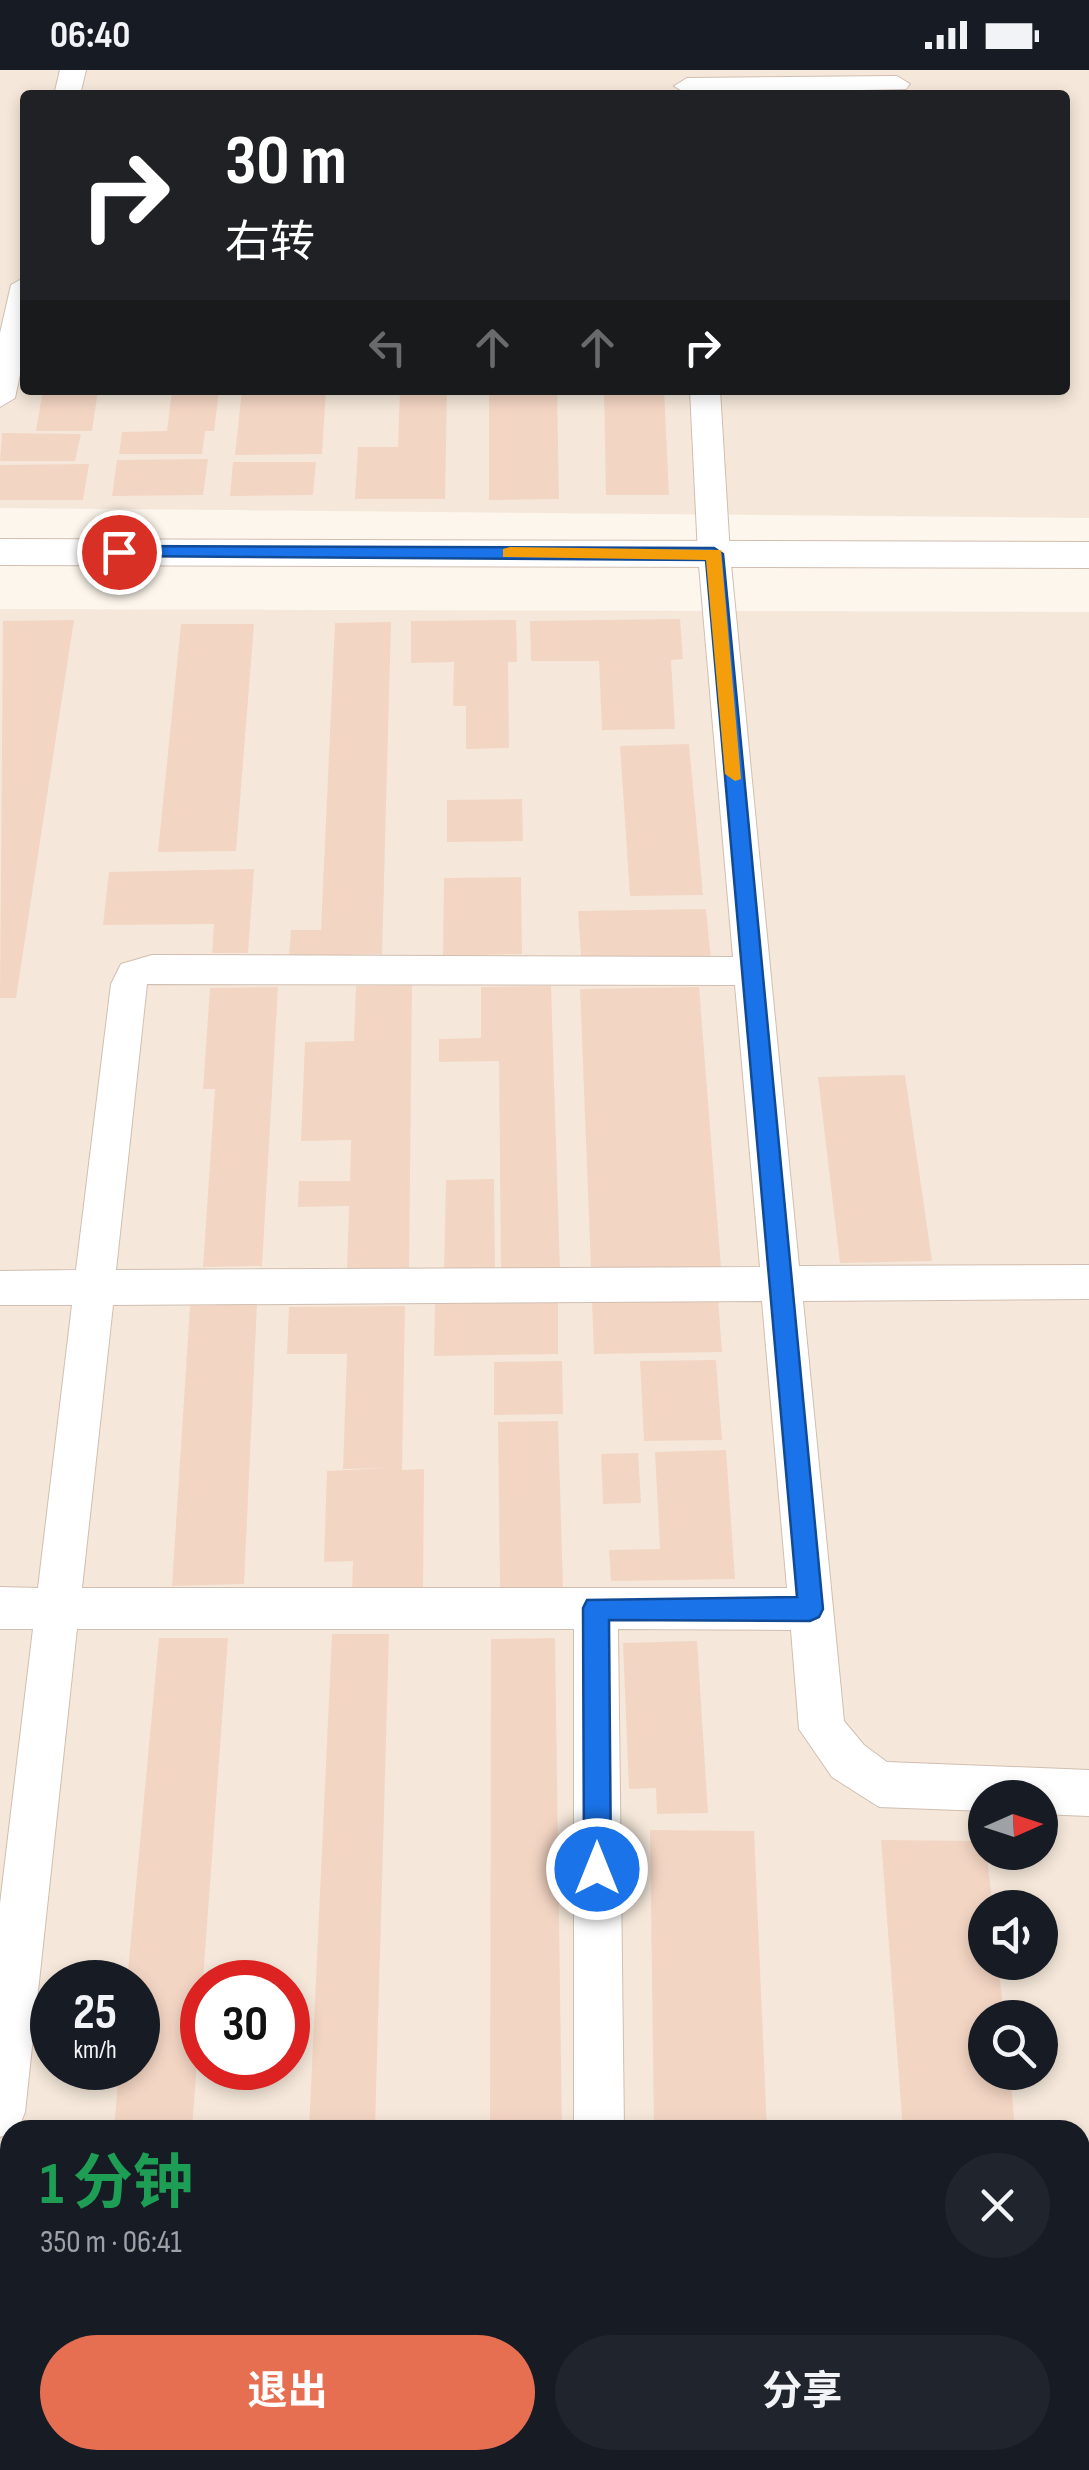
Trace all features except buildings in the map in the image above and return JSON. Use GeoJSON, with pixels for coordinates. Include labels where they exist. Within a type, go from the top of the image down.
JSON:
{"type":"FeatureCollection","features":[{"type":"Feature","properties":{"kind":"street"},"geometry":{"type":"LineString","coordinates":[[686,83],[897,84]]}},
{"type":"Feature","properties":{"kind":"street"},"geometry":{"type":"LineString","coordinates":[[0,398],[20,308]]}},
{"type":"Feature","properties":{"kind":"street"},"geometry":{"type":"LineString","coordinates":[[705,395],[714,554],[822,1729],[848,1761],[879,1784],[1089,1793]]}},
{"type":"Feature","properties":{"kind":"street"},"geometry":{"type":"LineString","coordinates":[[0,552],[1089,555]]}},
{"type":"Feature","properties":{"kind":"street"},"geometry":{"type":"LineString","coordinates":[[0,2112],[98,1288],[129,984],[134,974],[152,969],[752,971]]}},
{"type":"Feature","properties":{"kind":"street"},"geometry":{"type":"LineString","coordinates":[[0,1288],[1089,1282]]}},
{"type":"Feature","properties":{"kind":"street"},"geometry":{"type":"LineString","coordinates":[[0,1608],[810,1609]]}},
{"type":"Feature","properties":{"kind":"street"},"geometry":{"type":"LineString","coordinates":[[596,1608],[599,2120]]}},
{"type":"Feature","properties":{"kind":"shaded area"},"geometry":{"type":"Polygon","coordinates":[[[0,70],[1089,70],[1089,518],[0,508],[0,70]]]}},
{"type":"Feature","properties":{"kind":"shaded area"},"geometry":{"type":"Polygon","coordinates":[[[0,609],[1089,612],[1089,2120],[0,2120],[0,609]]]}},
{"type":"Feature","properties":{"kind":"slow traffic"},"geometry":{"type":"LineString","coordinates":[[510,553],[714,554],[735,774]]}},
{"type":"Feature","properties":{"kind":"route"},"geometry":{"type":"LineString","coordinates":[[119,552],[714,554],[810,1609],[596,1608],[597,1869]]}}]}
